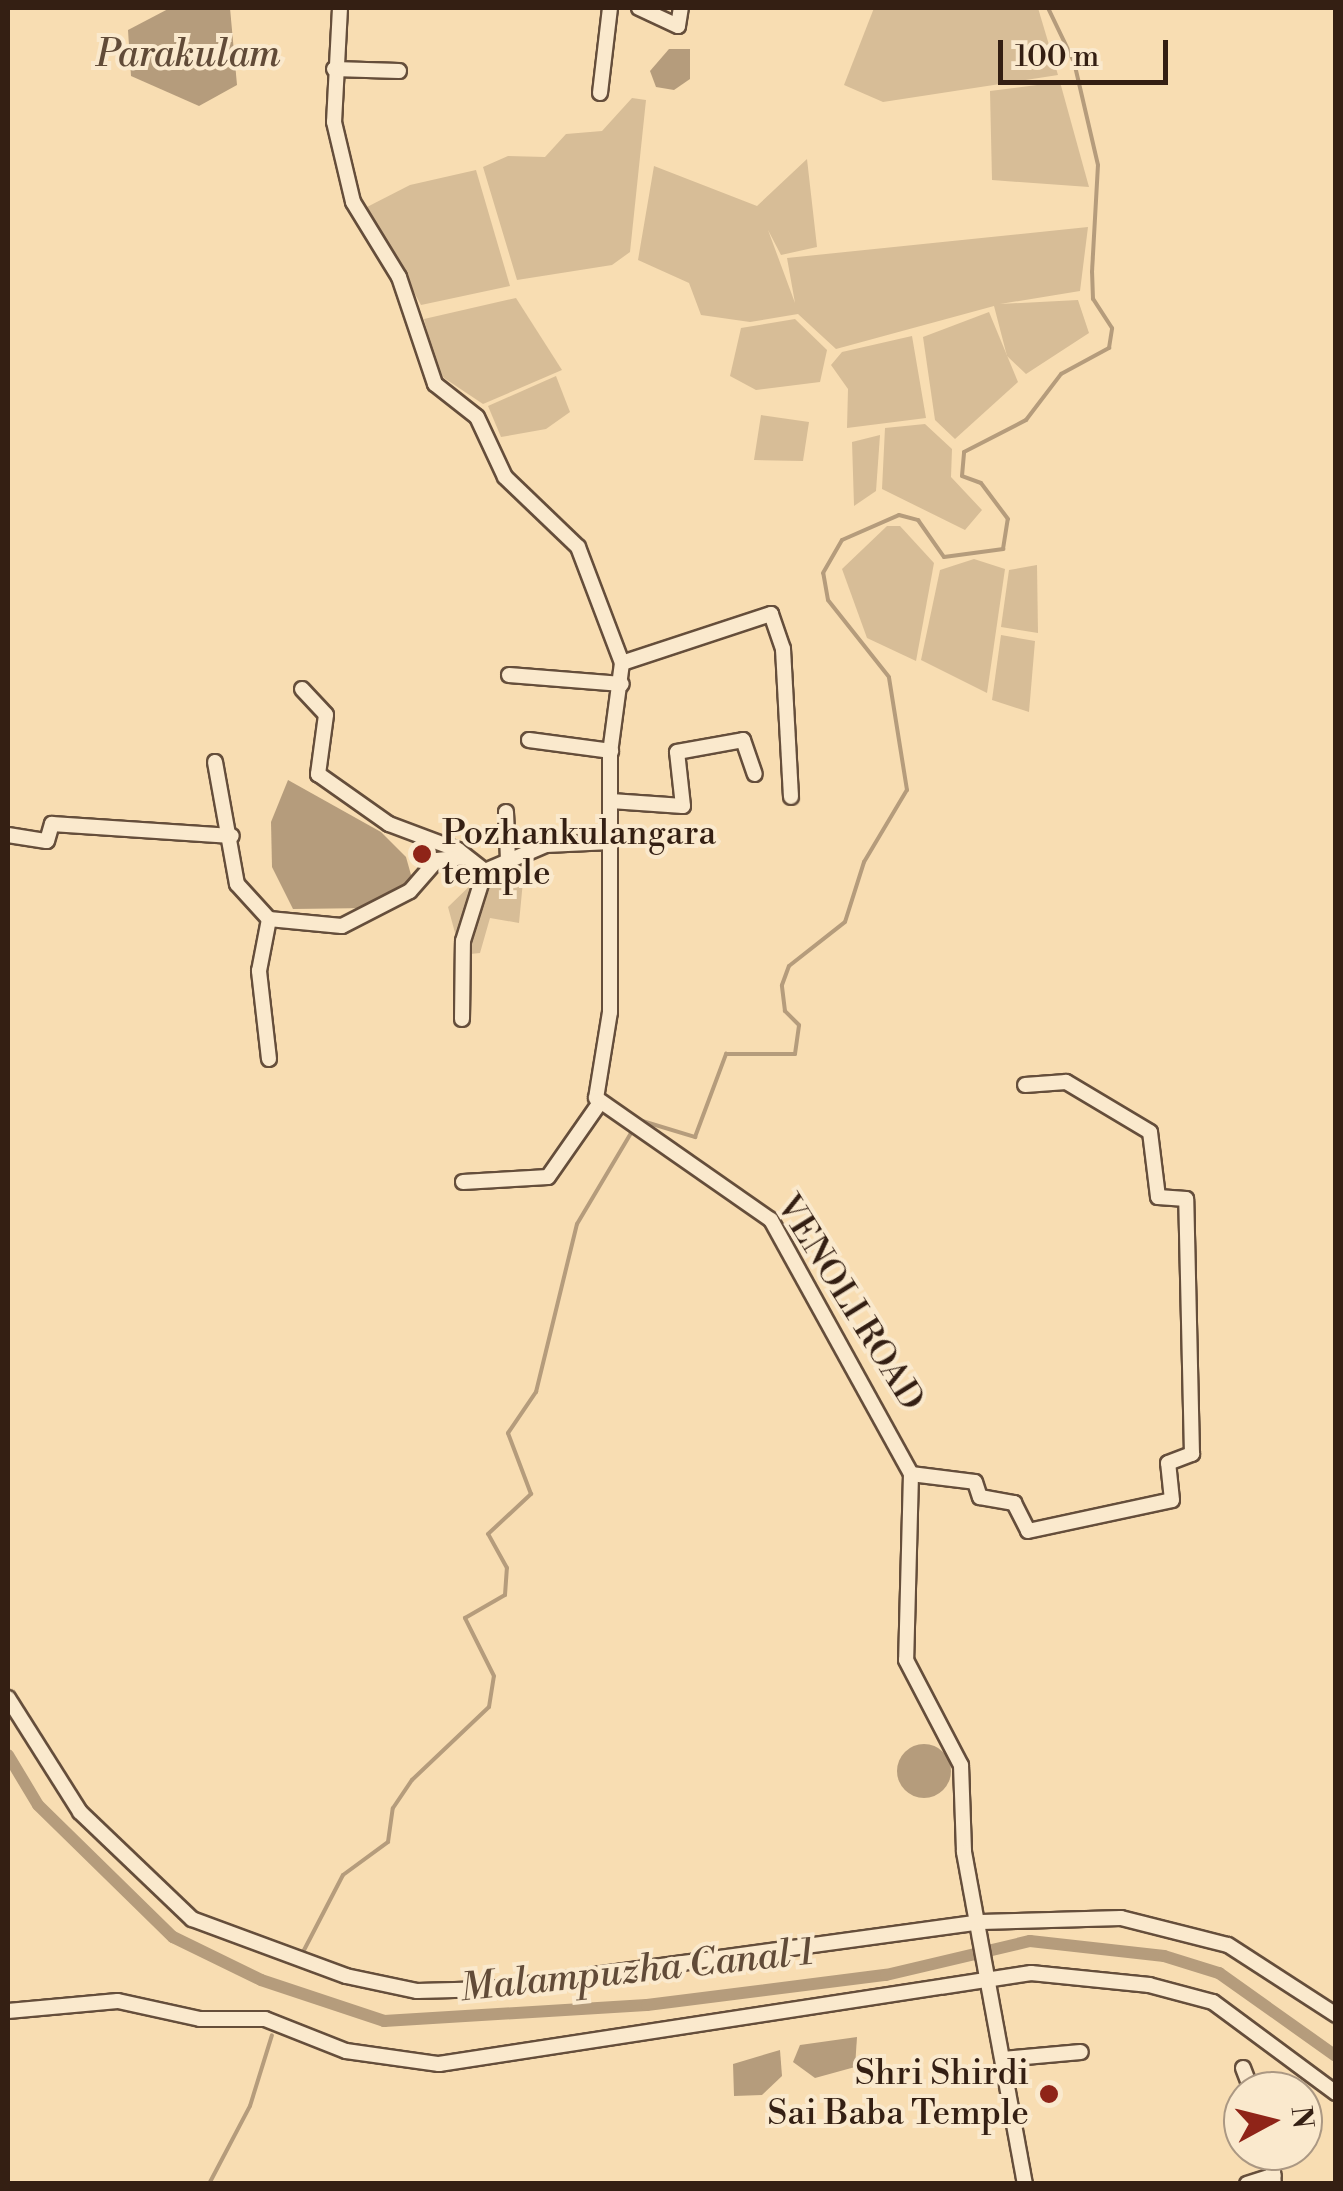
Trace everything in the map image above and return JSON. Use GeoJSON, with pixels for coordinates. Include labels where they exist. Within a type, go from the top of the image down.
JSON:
{"type":"FeatureCollection","features":[{"type":"Feature","properties":{"kind":"street"},"geometry":{"type":"LineString","coordinates":[[340,8],[334,69],[341,172],[399,276],[429,373],[477,417],[505,478],[578,547],[622,662],[610,751],[611,842],[598,1104],[548,1177],[462,1182]]}},
{"type":"Feature","properties":{"kind":"street"},"geometry":{"type":"LineString","coordinates":[[600,93],[610,8]]}},
{"type":"Feature","properties":{"kind":"street"},"geometry":{"type":"LineString","coordinates":[[640,8],[678,26],[681,8]]}},
{"type":"Feature","properties":{"kind":"street"},"geometry":{"type":"LineString","coordinates":[[334,69],[399,71]]}},
{"type":"Feature","properties":{"kind":"street"},"geometry":{"type":"LineString","coordinates":[[622,662],[771,614],[784,649],[791,796]]}},
{"type":"Feature","properties":{"kind":"street"},"geometry":{"type":"LineString","coordinates":[[509,674],[622,684]]}},
{"type":"Feature","properties":{"kind":"street"},"geometry":{"type":"LineString","coordinates":[[302,689],[326,715],[318,774],[389,824],[440,844],[485,872]]}},
{"type":"Feature","properties":{"kind":"street"},"geometry":{"type":"LineString","coordinates":[[529,740],[610,751]]}},
{"type":"Feature","properties":{"kind":"street"},"geometry":{"type":"LineString","coordinates":[[610,801],[684,806],[677,752],[743,740],[754,774]]}},
{"type":"Feature","properties":{"kind":"street"},"geometry":{"type":"LineString","coordinates":[[214,762],[242,897],[269,919],[356,920],[410,891],[437,860],[440,844]]}},
{"type":"Feature","properties":{"kind":"street"},"geometry":{"type":"LineString","coordinates":[[506,812],[508,860]]}},
{"type":"Feature","properties":{"kind":"street"},"geometry":{"type":"LineString","coordinates":[[8,835],[47,840],[52,824],[232,836]]}},
{"type":"Feature","properties":{"kind":"street"},"geometry":{"type":"LineString","coordinates":[[462,1019],[463,940],[485,872],[508,860],[570,840],[611,842]]}},
{"type":"Feature","properties":{"kind":"street"},"geometry":{"type":"LineString","coordinates":[[437,860],[464,857]]}},
{"type":"Feature","properties":{"kind":"street"},"geometry":{"type":"LineString","coordinates":[[269,919],[259,971],[269,1059]]}},
{"type":"Feature","properties":{"kind":"street"},"geometry":{"type":"LineString","coordinates":[[1025,1085],[1066,1082],[1150,1132],[1158,1197],[1186,1198],[1192,1454],[1168,1464],[1172,1500],[1028,1531],[1014,1502],[980,1496],[975,1482],[911,1474],[906,1660],[961,1764],[964,1852],[982,1926],[1025,2184]]}},
{"type":"Feature","properties":{"kind":"street","name":"VENOLI ROAD"},"geometry":{"type":"LineString","coordinates":[[598,1104],[771,1220],[911,1474]]}},
{"type":"Feature","properties":{"kind":"street"},"geometry":{"type":"LineString","coordinates":[[8,1698],[80,1812],[132,1866],[192,1919],[300,1961],[417,1991],[492,1988],[982,1926],[1121,1918],[1176,1926],[1228,1946],[1336,2015]]}},
{"type":"Feature","properties":{"kind":"street"},"geometry":{"type":"LineString","coordinates":[[8,2011],[118,2001],[200,2019],[265,2020],[346,2051],[439,2064],[776,2016],[989,1973],[1149,1985],[1213,2002],[1271,2036],[1336,2092]]}},
{"type":"Feature","properties":{"kind":"street"},"geometry":{"type":"LineString","coordinates":[[1003,2059],[1081,2052]]}},
{"type":"Feature","properties":{"kind":"street"},"geometry":{"type":"LineString","coordinates":[[1248,2184],[1274,2179]]}},
{"type":"Feature","properties":{"kind":"shaded area"},"geometry":{"type":"Polygon","coordinates":[[[874,8],[1038,8],[1058,75],[883,102],[844,85],[874,8]]]}},
{"type":"Feature","properties":{"kind":"shaded area"},"geometry":{"type":"Polygon","coordinates":[[[1060,82],[1089,187],[992,180],[990,91],[1060,82]]]}},
{"type":"Feature","properties":{"kind":"shaded area"},"geometry":{"type":"Polygon","coordinates":[[[632,98],[646,100],[630,252],[612,265],[517,280],[483,167],[508,156],[545,157],[566,134],[602,131],[632,98]]]}},
{"type":"Feature","properties":{"kind":"shaded area"},"geometry":{"type":"Polygon","coordinates":[[[807,159],[817,247],[781,255],[768,230],[795,303],[787,258],[1088,227],[1080,291],[1000,304],[1078,300],[1089,333],[1026,374],[1007,356],[994,306],[836,349],[798,314],[750,322],[701,315],[689,283],[638,260],[654,166],[757,206],[807,159]]]}},
{"type":"Feature","properties":{"kind":"shaded area"},"geometry":{"type":"Polygon","coordinates":[[[476,170],[510,286],[421,305],[367,207],[410,185],[476,170]]]}},
{"type":"Feature","properties":{"kind":"shaded area"},"geometry":{"type":"Polygon","coordinates":[[[516,298],[562,370],[483,404],[438,374],[424,319],[516,298]]]}},
{"type":"Feature","properties":{"kind":"shaded area"},"geometry":{"type":"Polygon","coordinates":[[[989,312],[1018,382],[955,439],[935,420],[923,337],[989,312]]]}},
{"type":"Feature","properties":{"kind":"shaded area"},"geometry":{"type":"Polygon","coordinates":[[[795,319],[827,350],[820,382],[756,390],[730,376],[741,328],[795,319]]]}},
{"type":"Feature","properties":{"kind":"shaded area"},"geometry":{"type":"Polygon","coordinates":[[[912,336],[926,418],[847,428],[848,389],[831,365],[842,352],[912,336]]]}},
{"type":"Feature","properties":{"kind":"shaded area"},"geometry":{"type":"Polygon","coordinates":[[[556,376],[570,412],[546,429],[501,437],[488,406],[556,376]]]}},
{"type":"Feature","properties":{"kind":"shaded area"},"geometry":{"type":"Polygon","coordinates":[[[761,415],[809,422],[803,461],[754,460],[761,415]]]}},
{"type":"Feature","properties":{"kind":"shaded area"},"geometry":{"type":"Polygon","coordinates":[[[925,424],[952,449],[951,477],[982,510],[965,530],[882,489],[885,428],[925,424]]]}},
{"type":"Feature","properties":{"kind":"shaded area"},"geometry":{"type":"Polygon","coordinates":[[[880,435],[876,491],[854,506],[852,442],[880,435]]]}},
{"type":"Feature","properties":{"kind":"shaded area"},"geometry":{"type":"Polygon","coordinates":[[[887,526],[900,526],[934,563],[916,661],[867,638],[842,569],[887,526]]]}},
{"type":"Feature","properties":{"kind":"shaded area"},"geometry":{"type":"Polygon","coordinates":[[[974,559],[1005,569],[987,693],[921,660],[940,570],[974,559]]]}},
{"type":"Feature","properties":{"kind":"shaded area"},"geometry":{"type":"Polygon","coordinates":[[[1037,565],[1038,633],[1001,627],[1009,570],[1037,565]]]}},
{"type":"Feature","properties":{"kind":"shaded area"},"geometry":{"type":"Polygon","coordinates":[[[1001,635],[1035,641],[1029,712],[992,700],[1001,635]]]}},
{"type":"Feature","properties":{"kind":"shaded area"},"geometry":{"type":"Polygon","coordinates":[[[525,860],[519,923],[490,918],[480,953],[461,955],[448,907],[479,877],[525,860]]]}},
{"type":"Feature","properties":{"kind":"water","name":"Parakulam"},"geometry":{"type":"Polygon","coordinates":[[[170,8],[230,8],[237,85],[199,106],[131,76],[128,30],[170,8]]]}},
{"type":"Feature","properties":{"kind":"water"},"geometry":{"type":"Polygon","coordinates":[[[669,49],[690,49],[690,79],[674,90],[656,87],[650,71],[669,49]]]}},
{"type":"Feature","properties":{"kind":"water"},"geometry":{"type":"Polygon","coordinates":[[[288,780],[381,832],[406,857],[413,882],[370,908],[293,909],[272,867],[271,822],[288,780]]]}},
{"type":"Feature","properties":{"kind":"water"},"geometry":{"type":"Polygon","coordinates":[[[924,1744],[943,1752],[951,1771],[943,1790],[924,1798],[905,1790],[897,1771],[905,1752],[924,1744]]]}},
{"type":"Feature","properties":{"kind":"water"},"geometry":{"type":"Polygon","coordinates":[[[857,2037],[855,2067],[815,2078],[793,2062],[800,2045],[857,2037]]]}},
{"type":"Feature","properties":{"kind":"water"},"geometry":{"type":"Polygon","coordinates":[[[780,2050],[782,2076],[762,2095],[734,2096],[733,2064],[780,2050]]]}},
{"type":"Feature","properties":{"kind":"waterway"},"geometry":{"type":"LineString","coordinates":[[639,1120],[695,1137],[726,1054],[795,1054],[799,1025],[785,1011],[782,985],[789,966],[845,922],[864,862],[907,790],[889,677],[828,600],[823,573],[842,540],[899,515],[918,520],[944,557],[1003,549],[1008,519],[981,483],[962,476],[964,452],[1026,420],[1061,374],[1109,348],[1112,328],[1093,299],[1098,165],[1074,62],[1048,8]]}},
{"type":"Feature","properties":{"kind":"waterway"},"geometry":{"type":"LineString","coordinates":[[302,1954],[343,1875],[388,1842],[393,1808],[412,1780],[489,1707],[494,1676],[465,1618],[505,1595],[507,1568],[488,1534],[531,1494],[508,1433],[536,1392],[577,1224],[634,1128]]}},
{"type":"Feature","properties":{"kind":"waterway","name":"Malampuzha Canal 1"},"geometry":{"type":"LineString","coordinates":[[8,1755],[38,1805],[173,1937],[261,1980],[384,2021],[647,2005],[886,1975],[1030,1941],[1164,1956],[1219,1973],[1336,2056]]}},
{"type":"Feature","properties":{"kind":"waterway"},"geometry":{"type":"LineString","coordinates":[[209,2184],[250,2106],[272,2035]]}},
{"type":"Feature","properties":{"kind":"place","name":"Pozhankulangara temple"},"geometry":{"type":"Point","coordinates":[422,854]}},
{"type":"Feature","properties":{"kind":"place","name":"Shri Shirdi Sai Baba Temple"},"geometry":{"type":"Point","coordinates":[1049,2094]}}]}
